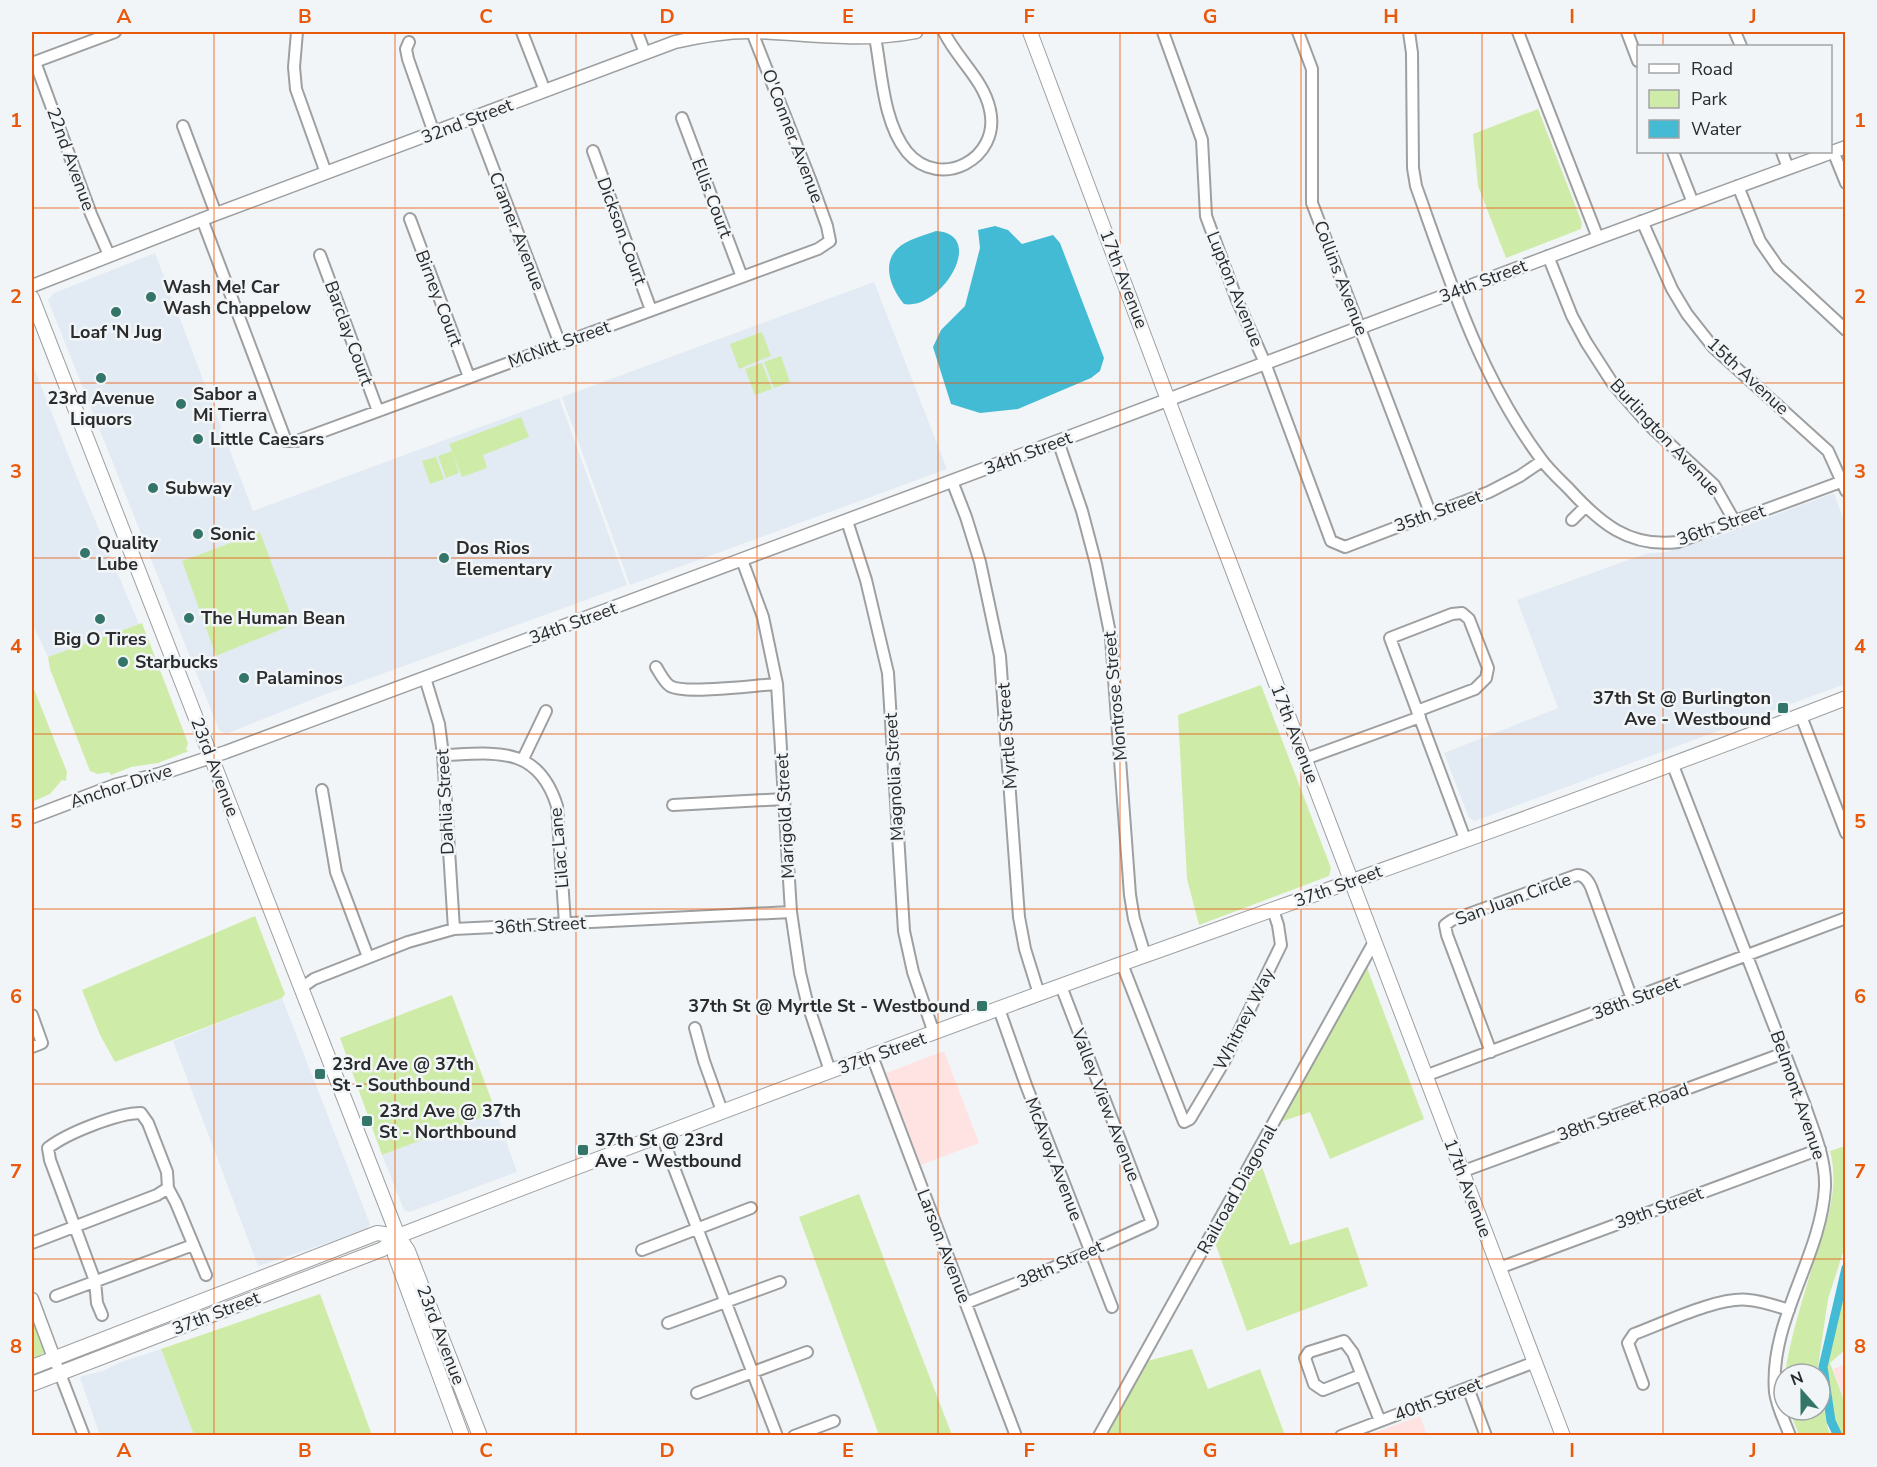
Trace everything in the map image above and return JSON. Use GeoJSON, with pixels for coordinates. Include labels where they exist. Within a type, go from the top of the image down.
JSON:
{"type":"FeatureCollection","features":[{"type":"Feature","properties":{"kind":"main road","name":"17th Avenue"},"geometry":{"type":"LineString","coordinates":[[1030,32],[1563,1436]]}},
{"type":"Feature","properties":{"kind":"main road","name":"23rd Avenue"},"geometry":{"type":"LineString","coordinates":[[32,298],[398,1236],[408,1251],[480,1436]]}},
{"type":"Feature","properties":{"kind":"main road","name":"37th Street"},"geometry":{"type":"LineString","coordinates":[[32,1384],[383,1249],[398,1236],[660,1134],[1145,955],[1351,882],[1845,698]]}},
{"type":"Feature","properties":{"kind":"main road","name":"37th Street"},"geometry":{"type":"LineString","coordinates":[[32,1367],[377,1233],[398,1236]]}},
{"type":"Feature","properties":{"kind":"main road","name":"23rd Avenue"},"geometry":{"type":"LineString","coordinates":[[398,1236],[395,1255],[462,1436]]}},
{"type":"Feature","properties":{"kind":"main road"},"geometry":{"type":"LineString","coordinates":[[163,1316],[169,1331]]}},
{"type":"Feature","properties":{"kind":"street"},"geometry":{"type":"LineString","coordinates":[[33,62],[115,32]]}},
{"type":"Feature","properties":{"kind":"street"},"geometry":{"type":"LineString","coordinates":[[297,32],[294,67],[296,89],[326,173]]}},
{"type":"Feature","properties":{"kind":"street"},"geometry":{"type":"LineString","coordinates":[[522,32],[545,91]]}},
{"type":"Feature","properties":{"kind":"street"},"geometry":{"type":"LineString","coordinates":[[637,32],[645,53]]}},
{"type":"Feature","properties":{"kind":"street","name":"32nd Street"},"geometry":{"type":"LineString","coordinates":[[32,286],[202,219],[645,53],[695,37],[752,32],[848,39],[916,32]]}},
{"type":"Feature","properties":{"kind":"street","name":"O'Conner Avenue"},"geometry":{"type":"LineString","coordinates":[[752,32],[810,179],[830,241]]}},
{"type":"Feature","properties":{"kind":"street"},"geometry":{"type":"LineString","coordinates":[[875,37],[889,114],[901,143],[911,156],[923,165],[938,169],[953,169],[978,155],[987,142],[992,120],[989,104],[980,84],[952,48],[944,32]]}},
{"type":"Feature","properties":{"kind":"street","name":"Lupton Avenue"},"geometry":{"type":"LineString","coordinates":[[1163,32],[1202,140],[1206,216],[1237,300],[1265,363],[1331,541]]}},
{"type":"Feature","properties":{"kind":"street","name":"Collins Avenue"},"geometry":{"type":"LineString","coordinates":[[1298,32],[1312,69],[1312,203],[1431,515]]}},
{"type":"Feature","properties":{"kind":"street"},"geometry":{"type":"LineString","coordinates":[[1408,32],[1412,53],[1413,168],[1416,186],[1475,346],[1497,391],[1542,461],[1585,507],[1572,520]]}},
{"type":"Feature","properties":{"kind":"street"},"geometry":{"type":"LineString","coordinates":[[1518,32],[1598,237]]}},
{"type":"Feature","properties":{"kind":"street"},"geometry":{"type":"LineString","coordinates":[[1627,32],[1637,58]]}},
{"type":"Feature","properties":{"kind":"street"},"geometry":{"type":"LineString","coordinates":[[409,42],[406,49],[408,59],[434,133]]}},
{"type":"Feature","properties":{"kind":"street","name":"22nd Avenue"},"geometry":{"type":"LineString","coordinates":[[33,62],[109,255]]}},
{"type":"Feature","properties":{"kind":"street","name":"Cramer Avenue"},"geometry":{"type":"LineString","coordinates":[[474,118],[560,344]]}},
{"type":"Feature","properties":{"kind":"street","name":"Ellis Court"},"geometry":{"type":"LineString","coordinates":[[682,118],[742,277]]}},
{"type":"Feature","properties":{"kind":"street"},"geometry":{"type":"LineString","coordinates":[[183,126],[216,214]]}},
{"type":"Feature","properties":{"kind":"street"},"geometry":{"type":"LineString","coordinates":[[1839,149],[1845,183]]}},
{"type":"Feature","properties":{"kind":"street","name":"Dickson Court"},"geometry":{"type":"LineString","coordinates":[[592,151],[651,310]]}},
{"type":"Feature","properties":{"kind":"street"},"geometry":{"type":"LineString","coordinates":[[1673,153],[1693,203]]}},
{"type":"Feature","properties":{"kind":"street"},"geometry":{"type":"LineString","coordinates":[[1782,153],[1788,168]]}},
{"type":"Feature","properties":{"kind":"street","name":"34th Street"},"geometry":{"type":"LineString","coordinates":[[211,757],[847,521],[1598,237],[1828,153]]}},
{"type":"Feature","properties":{"kind":"street"},"geometry":{"type":"LineString","coordinates":[[1738,186],[1760,242],[1778,267],[1845,330]]}},
{"type":"Feature","properties":{"kind":"street","name":"McNitt Street"},"geometry":{"type":"LineString","coordinates":[[202,219],[286,441],[297,441],[818,249],[830,241]]}},
{"type":"Feature","properties":{"kind":"street","name":"Birney Court"},"geometry":{"type":"LineString","coordinates":[[410,219],[469,377]]}},
{"type":"Feature","properties":{"kind":"street","name":"15th Avenue"},"geometry":{"type":"LineString","coordinates":[[1642,221],[1668,281],[1687,314],[1713,347],[1828,451],[1844,484]]}},
{"type":"Feature","properties":{"kind":"street","name":"Barclay Court"},"geometry":{"type":"LineString","coordinates":[[320,255],[378,411]]}},
{"type":"Feature","properties":{"kind":"street","name":"Burlington Avenue"},"geometry":{"type":"LineString","coordinates":[[1548,256],[1572,316],[1613,384],[1648,424],[1714,485],[1735,522]]}},
{"type":"Feature","properties":{"kind":"street","name":"Montrose Street"},"geometry":{"type":"LineString","coordinates":[[1058,441],[1082,511],[1106,612],[1114,672],[1130,895],[1134,919],[1145,955]]}},
{"type":"Feature","properties":{"kind":"street","name":"35th Street"},"geometry":{"type":"LineString","coordinates":[[1331,541],[1345,547],[1431,515],[1502,486],[1542,461]]}},
{"type":"Feature","properties":{"kind":"street","name":"Myrtle Street"},"geometry":{"type":"LineString","coordinates":[[952,481],[980,562],[1000,656],[1019,917],[1025,949],[1039,994]]}},
{"type":"Feature","properties":{"kind":"street","name":"36th Street"},"geometry":{"type":"LineString","coordinates":[[1585,507],[1624,536],[1646,543],[1678,542],[1844,484]]}},
{"type":"Feature","properties":{"kind":"street","name":"Magnolia Street"},"geometry":{"type":"LineString","coordinates":[[847,521],[867,580],[888,673],[904,931],[913,972],[934,1034]]}},
{"type":"Feature","properties":{"kind":"street","name":"Marigold Street"},"geometry":{"type":"LineString","coordinates":[[742,560],[763,617],[777,684],[791,912],[803,983],[830,1071]]}},
{"type":"Feature","properties":{"kind":"street"},"geometry":{"type":"LineString","coordinates":[[1305,759],[1419,714],[1475,689],[1486,678],[1488,668],[1469,619],[1462,613],[1452,614],[1390,638],[1419,714],[1465,839]]}},
{"type":"Feature","properties":{"kind":"street"},"geometry":{"type":"LineString","coordinates":[[656,667],[667,683],[675,688],[697,689],[777,684]]}},
{"type":"Feature","properties":{"kind":"street","name":"Dahlia Street"},"geometry":{"type":"LineString","coordinates":[[425,678],[439,724],[443,755],[454,929]]}},
{"type":"Feature","properties":{"kind":"street"},"geometry":{"type":"LineString","coordinates":[[443,755],[496,753],[523,759],[546,711]]}},
{"type":"Feature","properties":{"kind":"street"},"geometry":{"type":"LineString","coordinates":[[1801,716],[1845,833]]}},
{"type":"Feature","properties":{"kind":"street","name":"Anchor Drive"},"geometry":{"type":"LineString","coordinates":[[32,817],[116,785],[160,774],[211,757]]}},
{"type":"Feature","properties":{"kind":"street","name":"Lilac Lane"},"geometry":{"type":"LineString","coordinates":[[523,759],[542,774],[552,789],[557,806],[565,923]]}},
{"type":"Feature","properties":{"kind":"street","name":"Belmont Avenue"},"geometry":{"type":"LineString","coordinates":[[1672,763],[1820,1149],[1825,1188],[1821,1212],[1789,1310],[1775,1373],[1776,1394],[1790,1436]]}},
{"type":"Feature","properties":{"kind":"street"},"geometry":{"type":"LineString","coordinates":[[322,790],[336,872],[368,957]]}},
{"type":"Feature","properties":{"kind":"street"},"geometry":{"type":"LineString","coordinates":[[673,805],[784,799]]}},
{"type":"Feature","properties":{"kind":"street","name":"San Juan Circle"},"geometry":{"type":"LineString","coordinates":[[1491,1052],[1447,935],[1445,925],[1452,920],[1576,875],[1582,875],[1591,886],[1632,999]]}},
{"type":"Feature","properties":{"kind":"street","name":"Whitney Way"},"geometry":{"type":"LineString","coordinates":[[1122,964],[1184,1122],[1190,1119],[1224,1062],[1281,945],[1273,910]]}},
{"type":"Feature","properties":{"kind":"street","name":"36th Street"},"geometry":{"type":"LineString","coordinates":[[301,988],[314,979],[368,957],[428,935],[454,929],[791,912]]}},
{"type":"Feature","properties":{"kind":"street","name":"38th Street"},"geometry":{"type":"LineString","coordinates":[[1425,1076],[1845,918]]}},
{"type":"Feature","properties":{"kind":"street","name":"Railroad Diagonal"},"geometry":{"type":"LineString","coordinates":[[1099,1436],[1374,942]]}},
{"type":"Feature","properties":{"kind":"street","name":"Valley View Avenue"},"geometry":{"type":"LineString","coordinates":[[1061,986],[1152,1223]]}},
{"type":"Feature","properties":{"kind":"street","name":"McAvoy Avenue"},"geometry":{"type":"LineString","coordinates":[[999,1009],[1112,1308]]}},
{"type":"Feature","properties":{"kind":"street"},"geometry":{"type":"LineString","coordinates":[[32,1016],[42,1043],[32,1047]]}},
{"type":"Feature","properties":{"kind":"street"},"geometry":{"type":"LineString","coordinates":[[695,1028],[722,1111]]}},
{"type":"Feature","properties":{"kind":"street","name":"38th Street Road"},"geometry":{"type":"LineString","coordinates":[[1461,1172],[1784,1053]]}},
{"type":"Feature","properties":{"kind":"street","name":"Larson Avenue"},"geometry":{"type":"LineString","coordinates":[[872,1056],[1016,1436]]}},
{"type":"Feature","properties":{"kind":"street"},"geometry":{"type":"LineString","coordinates":[[102,1315],[97,1303],[95,1281],[50,1160],[48,1148],[60,1138],[129,1113],[141,1113],[148,1123],[166,1172],[168,1188],[177,1203],[206,1275]]}},
{"type":"Feature","properties":{"kind":"street"},"geometry":{"type":"LineString","coordinates":[[660,1134],[777,1436]]}},
{"type":"Feature","properties":{"kind":"street","name":"39th Street"},"geometry":{"type":"LineString","coordinates":[[1499,1268],[1820,1149]]}},
{"type":"Feature","properties":{"kind":"street"},"geometry":{"type":"LineString","coordinates":[[32,1243],[158,1195],[168,1188]]}},
{"type":"Feature","properties":{"kind":"street"},"geometry":{"type":"LineString","coordinates":[[642,1250],[751,1208]]}},
{"type":"Feature","properties":{"kind":"street","name":"38th Street"},"geometry":{"type":"LineString","coordinates":[[966,1303],[1035,1276],[1152,1223]]}},
{"type":"Feature","properties":{"kind":"street"},"geometry":{"type":"LineString","coordinates":[[56,1296],[193,1245]]}},
{"type":"Feature","properties":{"kind":"street"},"geometry":{"type":"LineString","coordinates":[[668,1323],[780,1282]]}},
{"type":"Feature","properties":{"kind":"street"},"geometry":{"type":"LineString","coordinates":[[32,1299],[84,1436]]}},
{"type":"Feature","properties":{"kind":"street"},"geometry":{"type":"LineString","coordinates":[[1643,1384],[1628,1343],[1634,1334],[1719,1303],[1734,1300],[1748,1299],[1789,1310]]}},
{"type":"Feature","properties":{"kind":"street"},"geometry":{"type":"LineString","coordinates":[[1361,1375],[1323,1390],[1314,1384],[1305,1358],[1310,1352],[1344,1341],[1353,1353],[1380,1421]]}},
{"type":"Feature","properties":{"kind":"street"},"geometry":{"type":"LineString","coordinates":[[697,1394],[807,1352]]}},
{"type":"Feature","properties":{"kind":"street","name":"40th Street"},"geometry":{"type":"LineString","coordinates":[[1341,1436],[1535,1362]]}},
{"type":"Feature","properties":{"kind":"street"},"geometry":{"type":"LineString","coordinates":[[1468,1388],[1486,1436]]}},
{"type":"Feature","properties":{"kind":"street"},"geometry":{"type":"LineString","coordinates":[[794,1436],[834,1421]]}},
{"type":"Feature","properties":{"kind":"shaded area"},"geometry":{"type":"Polygon","coordinates":[[[155,253],[253,511],[559,398],[627,585],[321,696],[226,734],[219,730],[48,300],[54,293],[155,253]]]}},
{"type":"Feature","properties":{"kind":"shaded area"},"geometry":{"type":"Polygon","coordinates":[[[874,282],[947,469],[630,585],[562,397],[874,282]]]}},
{"type":"Feature","properties":{"kind":"shaded area"},"geometry":{"type":"Polygon","coordinates":[[[32,363],[139,624],[48,657],[32,623],[32,363]]]}},
{"type":"Feature","properties":{"kind":"shaded area"},"geometry":{"type":"Polygon","coordinates":[[[1834,493],[1845,523],[1845,684],[1475,821],[1469,818],[1444,753],[1558,708],[1517,600],[1648,553],[1666,552],[1713,538],[1834,493]]]}},
{"type":"Feature","properties":{"kind":"shaded area"},"geometry":{"type":"Polygon","coordinates":[[[282,998],[370,1224],[367,1230],[258,1266],[173,1041],[282,998]]]}},
{"type":"Feature","properties":{"kind":"shaded area"},"geometry":{"type":"Polygon","coordinates":[[[944,1051],[979,1143],[921,1165],[886,1073],[944,1051]]]}},
{"type":"Feature","properties":{"kind":"shaded area"},"geometry":{"type":"Polygon","coordinates":[[[496,1112],[517,1172],[410,1212],[404,1210],[382,1155],[496,1112]]]}},
{"type":"Feature","properties":{"kind":"shaded area"},"geometry":{"type":"Polygon","coordinates":[[[161,1349],[194,1435],[100,1435],[80,1378],[161,1349]]]}},
{"type":"Feature","properties":{"kind":"shaded area"},"geometry":{"type":"Polygon","coordinates":[[[1846,1364],[1845,1401],[1833,1369],[1846,1364]]]}},
{"type":"Feature","properties":{"kind":"shaded area"},"geometry":{"type":"Polygon","coordinates":[[[1420,1416],[1427,1435],[1368,1435],[1420,1416]]]}},
{"type":"Feature","properties":{"kind":"green space"},"geometry":{"type":"Polygon","coordinates":[[[1538,109],[1582,223],[1581,229],[1506,258],[1478,186],[1473,134],[1538,109]]]}},
{"type":"Feature","properties":{"kind":"green space"},"geometry":{"type":"Polygon","coordinates":[[[762,332],[771,356],[739,369],[730,344],[762,332]]]}},
{"type":"Feature","properties":{"kind":"green space"},"geometry":{"type":"Polygon","coordinates":[[[781,356],[790,382],[774,388],[764,362],[781,356]]]}},
{"type":"Feature","properties":{"kind":"green space"},"geometry":{"type":"Polygon","coordinates":[[[762,363],[772,389],[755,395],[745,369],[762,363]]]}},
{"type":"Feature","properties":{"kind":"green space"},"geometry":{"type":"Polygon","coordinates":[[[521,417],[529,437],[483,455],[487,468],[462,477],[453,454],[459,473],[446,478],[438,456],[452,451],[449,444],[521,417]]]}},
{"type":"Feature","properties":{"kind":"green space"},"geometry":{"type":"Polygon","coordinates":[[[436,457],[444,479],[430,484],[422,461],[436,457]]]}},
{"type":"Feature","properties":{"kind":"green space"},"geometry":{"type":"Polygon","coordinates":[[[260,532],[294,624],[216,656],[182,561],[260,532]]]}},
{"type":"Feature","properties":{"kind":"green space"},"geometry":{"type":"Polygon","coordinates":[[[142,623],[188,743],[186,750],[189,751],[158,763],[131,767],[111,775],[109,772],[98,774],[90,771],[50,669],[48,657],[142,623]]]}},
{"type":"Feature","properties":{"kind":"green space"},"geometry":{"type":"Polygon","coordinates":[[[32,684],[67,772],[66,781],[62,780],[50,794],[32,802],[32,684]]]}},
{"type":"Feature","properties":{"kind":"green space"},"geometry":{"type":"Polygon","coordinates":[[[1261,685],[1331,868],[1329,876],[1199,925],[1187,879],[1178,715],[1261,685]]]}},
{"type":"Feature","properties":{"kind":"green space"},"geometry":{"type":"Polygon","coordinates":[[[255,916],[285,994],[282,998],[115,1062],[100,1035],[82,990],[255,916]]]}},
{"type":"Feature","properties":{"kind":"green space"},"geometry":{"type":"Polygon","coordinates":[[[1366,965],[1424,1119],[1330,1159],[1310,1112],[1277,1123],[1366,965]]]}},
{"type":"Feature","properties":{"kind":"green space"},"geometry":{"type":"Polygon","coordinates":[[[452,995],[496,1112],[382,1155],[340,1038],[452,995]]]}},
{"type":"Feature","properties":{"kind":"green space"},"geometry":{"type":"Polygon","coordinates":[[[1845,1146],[1845,1246],[1828,1299],[1819,1362],[1787,1362],[1796,1322],[1829,1212],[1833,1182],[1830,1151],[1845,1146]]]}},
{"type":"Feature","properties":{"kind":"green space"},"geometry":{"type":"Polygon","coordinates":[[[1261,1164],[1290,1245],[1348,1227],[1368,1286],[1247,1331],[1214,1240],[1254,1167],[1261,1164]]]}},
{"type":"Feature","properties":{"kind":"green space"},"geometry":{"type":"Polygon","coordinates":[[[859,1194],[952,1435],[879,1435],[799,1217],[859,1194]]]}},
{"type":"Feature","properties":{"kind":"green space"},"geometry":{"type":"Polygon","coordinates":[[[1845,1292],[1845,1350],[1831,1362],[1827,1362],[1845,1292]]]}},
{"type":"Feature","properties":{"kind":"green space"},"geometry":{"type":"Polygon","coordinates":[[[320,1294],[372,1435],[194,1435],[161,1349],[320,1294]]]}},
{"type":"Feature","properties":{"kind":"green space"},"geometry":{"type":"Polygon","coordinates":[[[32,1312],[47,1352],[32,1359],[32,1312]]]}},
{"type":"Feature","properties":{"kind":"green space"},"geometry":{"type":"Polygon","coordinates":[[[1192,1349],[1208,1389],[1260,1369],[1285,1435],[1105,1436],[1144,1362],[1192,1349]]]}},
{"type":"Feature","properties":{"kind":"green space"},"geometry":{"type":"Polygon","coordinates":[[[1832,1368],[1845,1403],[1845,1435],[1841,1436],[1834,1420],[1832,1368]]]}},
{"type":"Feature","properties":{"kind":"green space"},"geometry":{"type":"Polygon","coordinates":[[[1794,1422],[1827,1422],[1831,1435],[1799,1435],[1794,1422]]]}},
{"type":"Feature","properties":{"kind":"water"},"geometry":{"type":"Polygon","coordinates":[[[995,226],[1008,230],[1022,244],[1053,235],[1060,243],[1104,358],[1100,371],[1091,378],[1018,409],[980,413],[951,404],[933,347],[941,330],[965,306],[980,248],[978,230],[995,226]]]}},
{"type":"Feature","properties":{"kind":"water"},"geometry":{"type":"Polygon","coordinates":[[[936,231],[951,235],[958,245],[958,257],[953,271],[944,285],[932,296],[918,303],[904,304],[892,285],[890,277],[892,255],[905,243],[936,231]]]}},
{"type":"Feature","properties":{"kind":"waterway"},"geometry":{"type":"LineString","coordinates":[[1838,1436],[1831,1421],[1823,1367],[1846,1268]]}},
{"type":"Feature","properties":{"kind":"place","name":"Wash Me! Car Wash Chappelow"},"geometry":{"type":"Point","coordinates":[151,297]}},
{"type":"Feature","properties":{"kind":"place","name":"Loaf 'N Jug"},"geometry":{"type":"Point","coordinates":[116,312]}},
{"type":"Feature","properties":{"kind":"place","name":"23rd Avenue Liquors"},"geometry":{"type":"Point","coordinates":[101,378]}},
{"type":"Feature","properties":{"kind":"place","name":"Sabor a Mi Tierra"},"geometry":{"type":"Point","coordinates":[181,404]}},
{"type":"Feature","properties":{"kind":"place","name":"Little Caesars"},"geometry":{"type":"Point","coordinates":[198,439]}},
{"type":"Feature","properties":{"kind":"place","name":"Subway"},"geometry":{"type":"Point","coordinates":[153,488]}},
{"type":"Feature","properties":{"kind":"place","name":"Sonic"},"geometry":{"type":"Point","coordinates":[198,534]}},
{"type":"Feature","properties":{"kind":"place","name":"Quality Lube"},"geometry":{"type":"Point","coordinates":[85,553]}},
{"type":"Feature","properties":{"kind":"place","name":"Dos Rios Elementary"},"geometry":{"type":"Point","coordinates":[444,558]}},
{"type":"Feature","properties":{"kind":"place","name":"The Human Bean"},"geometry":{"type":"Point","coordinates":[189,618]}},
{"type":"Feature","properties":{"kind":"place","name":"Big O Tires"},"geometry":{"type":"Point","coordinates":[100,619]}},
{"type":"Feature","properties":{"kind":"place","name":"Starbucks"},"geometry":{"type":"Point","coordinates":[123,662]}},
{"type":"Feature","properties":{"kind":"place","name":"Palaminos"},"geometry":{"type":"Point","coordinates":[244,678]}},
{"type":"Feature","properties":{"kind":"place","name":"37th St @ Burlington Ave - Westbound"},"geometry":{"type":"Point","coordinates":[1783,708]}},
{"type":"Feature","properties":{"kind":"place","name":"37th St @ Myrtle St - Westbound"},"geometry":{"type":"Point","coordinates":[982,1006]}},
{"type":"Feature","properties":{"kind":"place","name":"23rd Ave @ 37th St - Southbound"},"geometry":{"type":"Point","coordinates":[320,1074]}},
{"type":"Feature","properties":{"kind":"place","name":"23rd Ave @ 37th St - Northbound"},"geometry":{"type":"Point","coordinates":[367,1121]}},
{"type":"Feature","properties":{"kind":"place","name":"37th St @ 23rd Ave - Westbound"},"geometry":{"type":"Point","coordinates":[583,1150]}}]}
